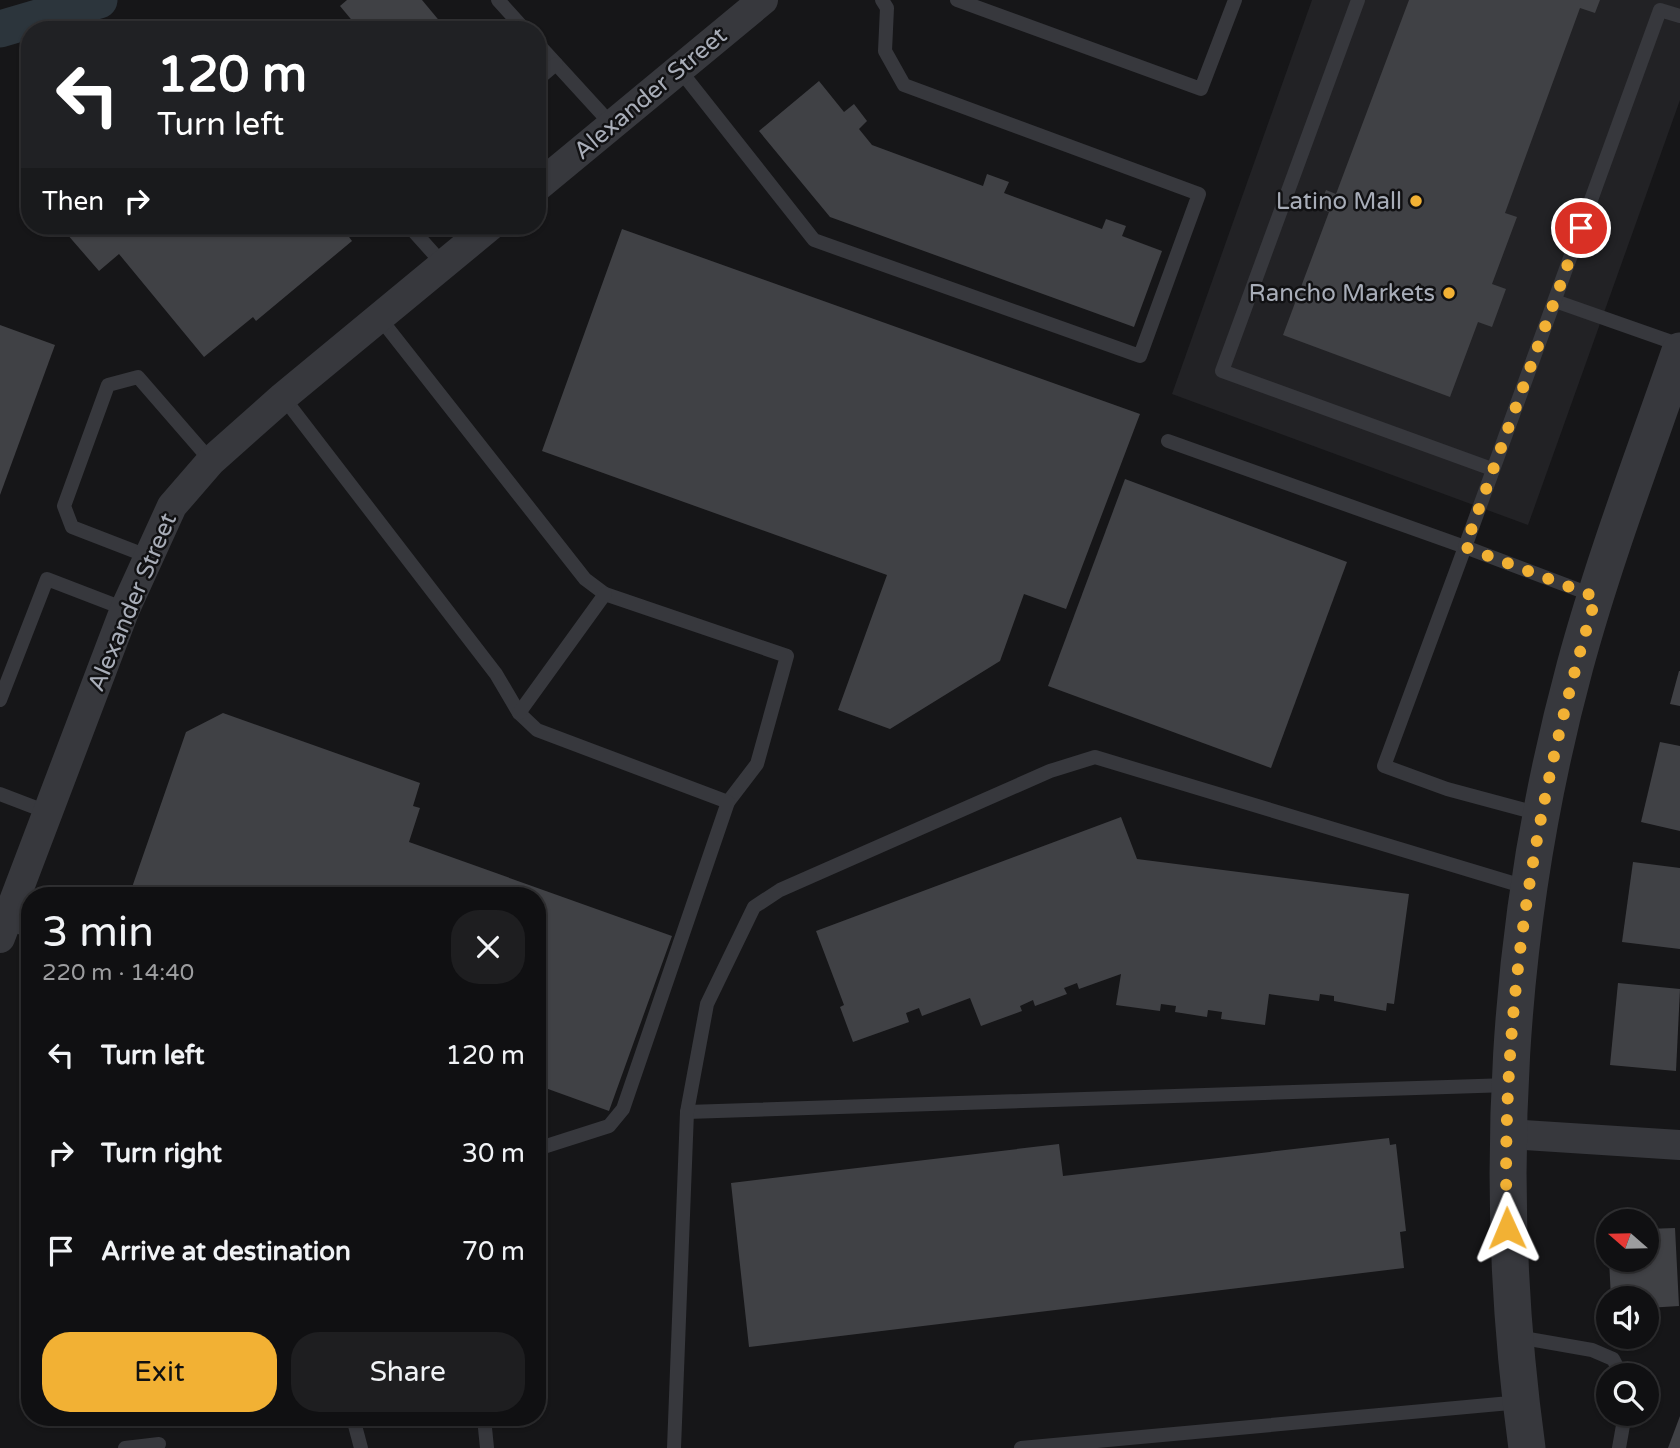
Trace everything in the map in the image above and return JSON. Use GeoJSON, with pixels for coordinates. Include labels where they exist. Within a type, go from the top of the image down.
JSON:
{"type":"FeatureCollection","features":[{"type":"Feature","properties":{"kind":"street","name":"Alexander Street"},"geometry":{"type":"LineString","coordinates":[[546,180],[763,0]]}},
{"type":"Feature","properties":{"kind":"street","name":"Alexander Street"},"geometry":{"type":"LineString","coordinates":[[25,887],[47,812],[125,609],[172,506],[211,461],[283,397],[479,235]]}},
{"type":"Feature","properties":{"kind":"street"},"geometry":{"type":"LineString","coordinates":[[1527,1448],[1513,1336],[1506,1207],[1509,1084],[1530,888],[1541,814],[1576,664],[1596,597],[1680,351]]}},
{"type":"Feature","properties":{"kind":"street","name":"Alexander Street"},"geometry":{"type":"LineString","coordinates":[[12,930],[21,900]]}},
{"type":"Feature","properties":{"kind":"street"},"geometry":{"type":"LineString","coordinates":[[1507,1134],[1680,1145]]}},
{"type":"Feature","properties":{"kind":"lane"},"geometry":{"type":"LineString","coordinates":[[498,0],[517,21]]}},
{"type":"Feature","properties":{"kind":"lane"},"geometry":{"type":"LineString","coordinates":[[957,0],[1201,89],[1235,0]]}},
{"type":"Feature","properties":{"kind":"lane"},"geometry":{"type":"LineString","coordinates":[[1358,0],[1222,371],[1492,469]]}},
{"type":"Feature","properties":{"kind":"lane"},"geometry":{"type":"LineString","coordinates":[[679,69],[814,240],[1140,356],[1199,194],[904,85],[885,51],[889,3]]}},
{"type":"Feature","properties":{"kind":"lane"},"geometry":{"type":"LineString","coordinates":[[1541,814],[1447,789],[1384,766],[1662,5],[1680,16]]}},
{"type":"Feature","properties":{"kind":"lane"},"geometry":{"type":"LineString","coordinates":[[546,53],[612,125]]}},
{"type":"Feature","properties":{"kind":"lane"},"geometry":{"type":"LineString","coordinates":[[546,72],[556,64]]}},
{"type":"Feature","properties":{"kind":"lane"},"geometry":{"type":"LineString","coordinates":[[417,235],[443,264]]}},
{"type":"Feature","properties":{"kind":"lane"},"geometry":{"type":"LineString","coordinates":[[1555,301],[1680,345]]}},
{"type":"Feature","properties":{"kind":"lane"},"geometry":{"type":"LineString","coordinates":[[379,317],[585,579],[605,594],[787,656],[757,764],[728,802],[623,1109],[609,1126],[546,1146]]}},
{"type":"Feature","properties":{"kind":"lane"},"geometry":{"type":"LineString","coordinates":[[147,556],[72,527],[64,506],[108,384],[138,377],[211,461]]}},
{"type":"Feature","properties":{"kind":"lane"},"geometry":{"type":"LineString","coordinates":[[283,397],[496,674],[519,713],[537,730],[728,802]]}},
{"type":"Feature","properties":{"kind":"lane"},"geometry":{"type":"LineString","coordinates":[[1168,441],[1465,547],[1596,597]]}},
{"type":"Feature","properties":{"kind":"lane"},"geometry":{"type":"LineString","coordinates":[[0,700],[47,579],[125,609]]}},
{"type":"Feature","properties":{"kind":"lane"},"geometry":{"type":"LineString","coordinates":[[519,713],[605,594]]}},
{"type":"Feature","properties":{"kind":"lane"},"geometry":{"type":"LineString","coordinates":[[674,1448],[687,1112],[707,1004],[754,907],[780,890],[804,879],[1050,771],[1094,757],[1530,888]]}},
{"type":"Feature","properties":{"kind":"lane"},"geometry":{"type":"LineString","coordinates":[[0,794],[47,812]]}},
{"type":"Feature","properties":{"kind":"lane"},"geometry":{"type":"LineString","coordinates":[[687,1112],[1509,1084]]}},
{"type":"Feature","properties":{"kind":"lane"},"geometry":{"type":"LineString","coordinates":[[1513,1336],[1592,1350],[1613,1359],[1615,1363]]}},
{"type":"Feature","properties":{"kind":"lane"},"geometry":{"type":"LineString","coordinates":[[1021,1448],[1521,1402]]}},
{"type":"Feature","properties":{"kind":"lane"},"geometry":{"type":"LineString","coordinates":[[355,1426],[361,1448]]}},
{"type":"Feature","properties":{"kind":"lane"},"geometry":{"type":"LineString","coordinates":[[485,1426],[487,1448]]}},
{"type":"Feature","properties":{"kind":"lane"},"geometry":{"type":"LineString","coordinates":[[1619,1448],[1623,1426]]}},
{"type":"Feature","properties":{"kind":"lane"},"geometry":{"type":"LineString","coordinates":[[125,1448],[159,1444]]}},
{"type":"Feature","properties":{"kind":"shaded area"},"geometry":{"type":"Polygon","coordinates":[[[1312,0],[1680,0],[1680,100],[1528,525],[1172,394],[1312,0]]]}},
{"type":"Feature","properties":{"kind":"building"},"geometry":{"type":"Polygon","coordinates":[[[347,0],[422,0],[440,21],[352,21],[340,6],[347,0]]]}},
{"type":"Feature","properties":{"kind":"building","name":"Latino Mall"},"geometry":{"type":"Polygon","coordinates":[[[1409,0],[1600,0],[1595,13],[1580,8],[1505,213],[1517,217],[1492,284],[1506,289],[1492,327],[1478,322],[1450,397],[1283,335],[1329,212],[1319,208],[1326,190],[1336,194],[1409,0]]]}},
{"type":"Feature","properties":{"kind":"building"},"geometry":{"type":"Polygon","coordinates":[[[819,81],[844,112],[854,104],[867,121],[859,129],[872,145],[983,186],[987,174],[1009,182],[1004,193],[1102,229],[1106,219],[1126,226],[1122,236],[1162,251],[1134,327],[830,217],[759,131],[819,81]]]}},
{"type":"Feature","properties":{"kind":"building"},"geometry":{"type":"Polygon","coordinates":[[[622,229],[1140,414],[1066,609],[1024,594],[1000,661],[890,729],[838,710],[887,575],[542,451],[622,229]]]}},
{"type":"Feature","properties":{"kind":"building"},"geometry":{"type":"Polygon","coordinates":[[[68,235],[348,235],[352,241],[256,321],[253,317],[204,357],[119,254],[99,271],[68,235]]]}},
{"type":"Feature","properties":{"kind":"building"},"geometry":{"type":"Polygon","coordinates":[[[0,325],[55,345],[0,495],[0,325]]]}},
{"type":"Feature","properties":{"kind":"building"},"geometry":{"type":"Polygon","coordinates":[[[1125,479],[1347,562],[1271,768],[1048,686],[1125,479]]]}},
{"type":"Feature","properties":{"kind":"building"},"geometry":{"type":"Polygon","coordinates":[[[1680,671],[1680,706],[1670,704],[1680,671]]]}},
{"type":"Feature","properties":{"kind":"building"},"geometry":{"type":"Polygon","coordinates":[[[223,713],[420,783],[413,806],[420,808],[409,842],[535,887],[132,887],[186,732],[223,713]]]}},
{"type":"Feature","properties":{"kind":"building"},"geometry":{"type":"Polygon","coordinates":[[[1660,742],[1680,746],[1680,831],[1641,822],[1660,742]]]}},
{"type":"Feature","properties":{"kind":"building"},"geometry":{"type":"Polygon","coordinates":[[[1121,817],[1137,859],[1409,894],[1394,1004],[1387,1003],[1386,1011],[1334,1001],[1334,996],[1320,994],[1319,1001],[1269,994],[1265,1025],[1221,1019],[1222,1012],[1208,1010],[1207,1017],[1175,1012],[1176,1006],[1161,1004],[1160,1011],[1116,1005],[1121,974],[1079,989],[1077,983],[1064,988],[1067,994],[1035,1006],[1033,1000],[1020,1006],[1022,1011],[981,1026],[970,998],[922,1016],[919,1008],[906,1013],[909,1022],[853,1042],[840,1007],[844,1005],[816,931],[1121,817]]]}},
{"type":"Feature","properties":{"kind":"building"},"geometry":{"type":"Polygon","coordinates":[[[1633,862],[1680,868],[1680,949],[1622,942],[1633,862]]]}},
{"type":"Feature","properties":{"kind":"building"},"geometry":{"type":"Polygon","coordinates":[[[546,891],[672,936],[609,1111],[546,1088],[546,891]]]}},
{"type":"Feature","properties":{"kind":"building"},"geometry":{"type":"Polygon","coordinates":[[[1618,983],[1680,989],[1676,1071],[1610,1065],[1618,983]]]}},
{"type":"Feature","properties":{"kind":"building"},"geometry":{"type":"Polygon","coordinates":[[[1389,1138],[1390,1145],[1396,1144],[1406,1231],[1400,1232],[1404,1268],[749,1347],[731,1183],[1059,1144],[1063,1176],[1389,1138]]]}},
{"type":"Feature","properties":{"kind":"building"},"geometry":{"type":"Polygon","coordinates":[[[1675,1228],[1679,1306],[1659,1307],[1659,1286],[1610,1286],[1610,1272],[1659,1272],[1659,1229],[1675,1228]]]}},
{"type":"Feature","properties":{"kind":"building"},"geometry":{"type":"Polygon","coordinates":[[[1680,1416],[1680,1448],[1668,1448],[1680,1416]]]}},
{"type":"Feature","properties":{"kind":"waterway"},"geometry":{"type":"LineString","coordinates":[[27,21],[99,0]]}},
{"type":"Feature","properties":{"kind":"waterway"},"geometry":{"type":"LineString","coordinates":[[0,29],[21,23]]}},
{"type":"Feature","properties":{"kind":"place","name":"Latino Mall"},"geometry":{"type":"Point","coordinates":[1416,201]}},
{"type":"Feature","properties":{"kind":"place","name":"Rancho Markets"},"geometry":{"type":"Point","coordinates":[1449,293]}},
{"type":"Feature","properties":{"kind":"route"},"geometry":{"type":"LineString","coordinates":[[1507,1228],[1509,1084],[1520,955],[1541,814],[1576,664],[1596,597],[1465,547],[1581,228]]}}]}
